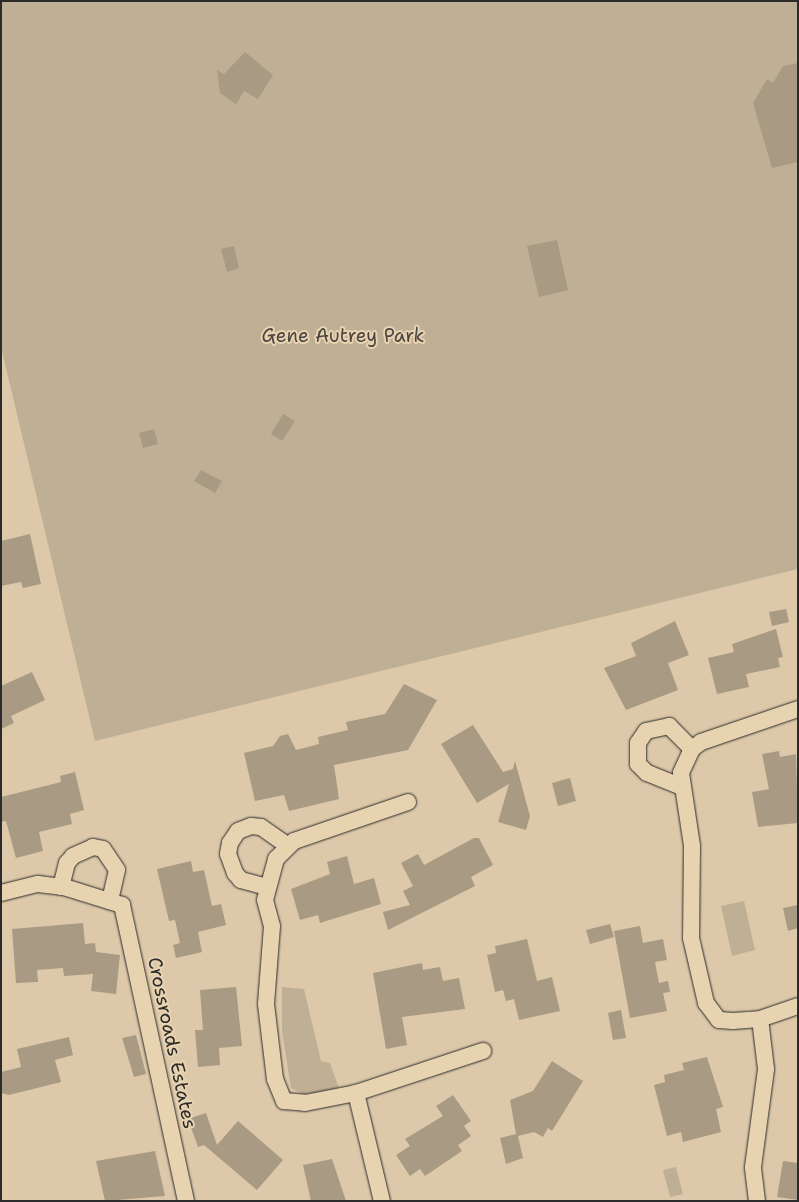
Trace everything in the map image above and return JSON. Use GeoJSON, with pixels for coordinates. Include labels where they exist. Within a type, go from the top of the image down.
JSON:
{"type":"FeatureCollection","features":[{"type":"Feature","properties":{"kind":"street"},"geometry":{"type":"LineString","coordinates":[[798,709],[692,749],[681,773],[692,846],[691,938],[706,1003],[719,1020],[760,1019],[798,1006]]}},
{"type":"Feature","properties":{"kind":"street"},"geometry":{"type":"LineString","coordinates":[[682,787],[647,773],[638,764],[638,743],[646,731],[669,726],[692,749]]}},
{"type":"Feature","properties":{"kind":"street"},"geometry":{"type":"LineString","coordinates":[[408,802],[288,846],[276,859],[267,887],[272,963],[266,1004],[275,1080],[284,1101],[305,1103],[356,1093],[483,1051]]}},
{"type":"Feature","properties":{"kind":"street"},"geometry":{"type":"LineString","coordinates":[[267,887],[241,880],[235,873],[228,854],[230,843],[238,832],[251,826],[261,827],[288,846]]}},
{"type":"Feature","properties":{"kind":"street"},"geometry":{"type":"LineString","coordinates":[[1,893],[38,884],[61,887],[110,901],[117,870],[103,849],[93,848],[74,856],[66,863],[61,887]]}},
{"type":"Feature","properties":{"kind":"street","name":"Crossroads Estates"},"geometry":{"type":"LineString","coordinates":[[110,901],[122,905],[186,1201]]}},
{"type":"Feature","properties":{"kind":"street"},"geometry":{"type":"LineString","coordinates":[[757,1201],[753,1167],[766,1069],[760,1019]]}},
{"type":"Feature","properties":{"kind":"street"},"geometry":{"type":"LineString","coordinates":[[356,1093],[382,1201]]}},
{"type":"Feature","properties":{"kind":"green space","name":"Gene Autrey Park"},"geometry":{"type":"Polygon","coordinates":[[[1,1],[798,1],[798,569],[95,741],[1,347],[1,1]]]}},
{"type":"Feature","properties":{"kind":"green space"},"geometry":{"type":"Polygon","coordinates":[[[744,901],[755,950],[732,956],[721,906],[744,901]]]}},
{"type":"Feature","properties":{"kind":"green space"},"geometry":{"type":"Polygon","coordinates":[[[282,987],[304,989],[321,1061],[330,1063],[340,1091],[303,1094],[291,1088],[282,1031],[282,987]]]}},
{"type":"Feature","properties":{"kind":"green space"},"geometry":{"type":"Polygon","coordinates":[[[676,1167],[683,1194],[670,1197],[663,1170],[676,1167]]]}},
{"type":"Feature","properties":{"kind":"building"},"geometry":{"type":"Polygon","coordinates":[[[245,52],[273,75],[258,99],[244,91],[236,104],[220,93],[217,70],[224,74],[245,52]]]}},
{"type":"Feature","properties":{"kind":"building"},"geometry":{"type":"Polygon","coordinates":[[[798,63],[798,162],[772,168],[753,103],[767,79],[773,83],[783,66],[798,63]]]}},
{"type":"Feature","properties":{"kind":"building"},"geometry":{"type":"Polygon","coordinates":[[[557,240],[568,290],[539,297],[527,246],[557,240]]]}},
{"type":"Feature","properties":{"kind":"building"},"geometry":{"type":"Polygon","coordinates":[[[234,246],[239,268],[227,272],[221,249],[234,246]]]}},
{"type":"Feature","properties":{"kind":"building"},"geometry":{"type":"Polygon","coordinates":[[[283,414],[295,421],[282,441],[271,434],[283,414]]]}},
{"type":"Feature","properties":{"kind":"building"},"geometry":{"type":"Polygon","coordinates":[[[154,429],[158,444],[143,448],[139,433],[154,429]]]}},
{"type":"Feature","properties":{"kind":"building"},"geometry":{"type":"Polygon","coordinates":[[[201,470],[222,481],[215,493],[194,481],[201,470]]]}},
{"type":"Feature","properties":{"kind":"building"},"geometry":{"type":"Polygon","coordinates":[[[30,534],[41,584],[23,588],[21,582],[1,586],[1,541],[30,534]]]}},
{"type":"Feature","properties":{"kind":"building"},"geometry":{"type":"Polygon","coordinates":[[[786,609],[789,622],[772,626],[769,612],[786,609]]]}},
{"type":"Feature","properties":{"kind":"building"},"geometry":{"type":"Polygon","coordinates":[[[675,621],[689,655],[668,663],[678,690],[626,710],[604,668],[636,656],[631,643],[675,621]]]}},
{"type":"Feature","properties":{"kind":"building"},"geometry":{"type":"Polygon","coordinates":[[[776,629],[783,657],[778,658],[780,667],[746,674],[749,687],[717,694],[708,658],[734,652],[732,644],[776,629]]]}},
{"type":"Feature","properties":{"kind":"building"},"geometry":{"type":"Polygon","coordinates":[[[32,672],[45,700],[11,716],[14,723],[1,729],[1,686],[32,672]]]}},
{"type":"Feature","properties":{"kind":"building"},"geometry":{"type":"Polygon","coordinates":[[[404,684],[437,700],[408,750],[334,765],[339,799],[289,811],[284,795],[255,801],[244,753],[273,746],[280,736],[288,734],[296,750],[319,744],[318,737],[348,730],[346,722],[385,714],[404,684]]]}},
{"type":"Feature","properties":{"kind":"building"},"geometry":{"type":"Polygon","coordinates":[[[473,725],[503,772],[513,769],[515,761],[530,816],[526,830],[498,822],[509,784],[477,803],[441,744],[473,725]]]}},
{"type":"Feature","properties":{"kind":"building"},"geometry":{"type":"Polygon","coordinates":[[[779,751],[780,757],[796,754],[798,823],[758,827],[752,792],[769,789],[762,754],[779,751]]]}},
{"type":"Feature","properties":{"kind":"building"},"geometry":{"type":"Polygon","coordinates":[[[75,772],[84,810],[70,814],[72,824],[39,832],[43,851],[16,858],[6,821],[1,822],[1,797],[61,782],[60,776],[75,772]]]}},
{"type":"Feature","properties":{"kind":"building"},"geometry":{"type":"Polygon","coordinates":[[[570,778],[576,801],[558,806],[552,783],[570,778]]]}},
{"type":"Feature","properties":{"kind":"building"},"geometry":{"type":"Polygon","coordinates":[[[474,838],[479,838],[493,865],[471,877],[475,886],[388,930],[383,912],[410,905],[403,891],[413,886],[401,863],[418,854],[424,865],[474,838]]]}},
{"type":"Feature","properties":{"kind":"building"},"geometry":{"type":"Polygon","coordinates":[[[347,856],[354,884],[374,878],[381,904],[320,923],[318,915],[300,920],[291,889],[330,874],[327,862],[347,856]]]}},
{"type":"Feature","properties":{"kind":"building"},"geometry":{"type":"Polygon","coordinates":[[[191,861],[193,872],[204,870],[212,906],[221,904],[226,925],[198,932],[202,952],[176,958],[173,945],[180,943],[175,920],[169,921],[157,869],[191,861]]]}},
{"type":"Feature","properties":{"kind":"building"},"geometry":{"type":"Polygon","coordinates":[[[798,905],[798,928],[788,931],[783,908],[798,905]]]}},
{"type":"Feature","properties":{"kind":"building"},"geometry":{"type":"Polygon","coordinates":[[[83,923],[85,944],[95,943],[96,952],[120,955],[116,994],[91,991],[93,974],[64,976],[63,968],[37,970],[38,982],[16,983],[12,929],[83,923]]]}},
{"type":"Feature","properties":{"kind":"building"},"geometry":{"type":"Polygon","coordinates":[[[610,924],[614,937],[590,944],[586,930],[610,924]]]}},
{"type":"Feature","properties":{"kind":"building"},"geometry":{"type":"Polygon","coordinates":[[[640,926],[643,943],[663,939],[667,960],[655,962],[659,983],[668,981],[670,992],[663,993],[667,1011],[630,1018],[614,931],[640,926]]]}},
{"type":"Feature","properties":{"kind":"building"},"geometry":{"type":"Polygon","coordinates":[[[527,939],[537,981],[552,977],[560,1011],[519,1020],[514,999],[506,1001],[503,990],[495,992],[487,955],[496,953],[495,946],[527,939]]]}},
{"type":"Feature","properties":{"kind":"building"},"geometry":{"type":"Polygon","coordinates":[[[422,963],[423,970],[440,967],[443,981],[459,978],[465,1009],[402,1017],[407,1045],[386,1049],[373,973],[422,963]]]}},
{"type":"Feature","properties":{"kind":"building"},"geometry":{"type":"Polygon","coordinates":[[[236,987],[242,1046],[219,1048],[220,1065],[198,1067],[195,1030],[203,1030],[200,990],[236,987]]]}},
{"type":"Feature","properties":{"kind":"building"},"geometry":{"type":"Polygon","coordinates":[[[621,1010],[626,1038],[613,1040],[608,1013],[621,1010]]]}},
{"type":"Feature","properties":{"kind":"building"},"geometry":{"type":"Polygon","coordinates":[[[136,1035],[146,1074],[134,1077],[122,1038],[136,1035]]]}},
{"type":"Feature","properties":{"kind":"building"},"geometry":{"type":"Polygon","coordinates":[[[69,1037],[73,1055],[55,1060],[61,1082],[9,1095],[1,1093],[1,1072],[21,1067],[17,1049],[69,1037]]]}},
{"type":"Feature","properties":{"kind":"building"},"geometry":{"type":"Polygon","coordinates":[[[707,1057],[723,1107],[716,1109],[721,1132],[683,1142],[681,1132],[667,1136],[654,1085],[665,1082],[664,1075],[684,1070],[682,1063],[707,1057]]]}},
{"type":"Feature","properties":{"kind":"building"},"geometry":{"type":"Polygon","coordinates":[[[552,1061],[583,1081],[552,1131],[548,1128],[543,1137],[534,1132],[518,1136],[523,1158],[506,1164],[500,1138],[516,1134],[510,1100],[533,1091],[552,1061]]]}},
{"type":"Feature","properties":{"kind":"building"},"geometry":{"type":"Polygon","coordinates":[[[453,1095],[471,1121],[464,1126],[471,1136],[458,1145],[462,1151],[425,1176],[420,1169],[410,1176],[396,1155],[410,1146],[405,1139],[443,1116],[436,1106],[453,1095]]]}},
{"type":"Feature","properties":{"kind":"building"},"geometry":{"type":"Polygon","coordinates":[[[206,1113],[217,1145],[238,1121],[283,1160],[257,1190],[204,1145],[198,1147],[188,1119],[206,1113]]]}},
{"type":"Feature","properties":{"kind":"building"},"geometry":{"type":"Polygon","coordinates":[[[155,1151],[165,1196],[105,1201],[96,1161],[155,1151]]]}},
{"type":"Feature","properties":{"kind":"building"},"geometry":{"type":"Polygon","coordinates":[[[332,1159],[346,1201],[311,1201],[303,1165],[332,1159]]]}},
{"type":"Feature","properties":{"kind":"building"},"geometry":{"type":"Polygon","coordinates":[[[783,1161],[798,1163],[798,1200],[777,1197],[783,1161]]]}}]}
